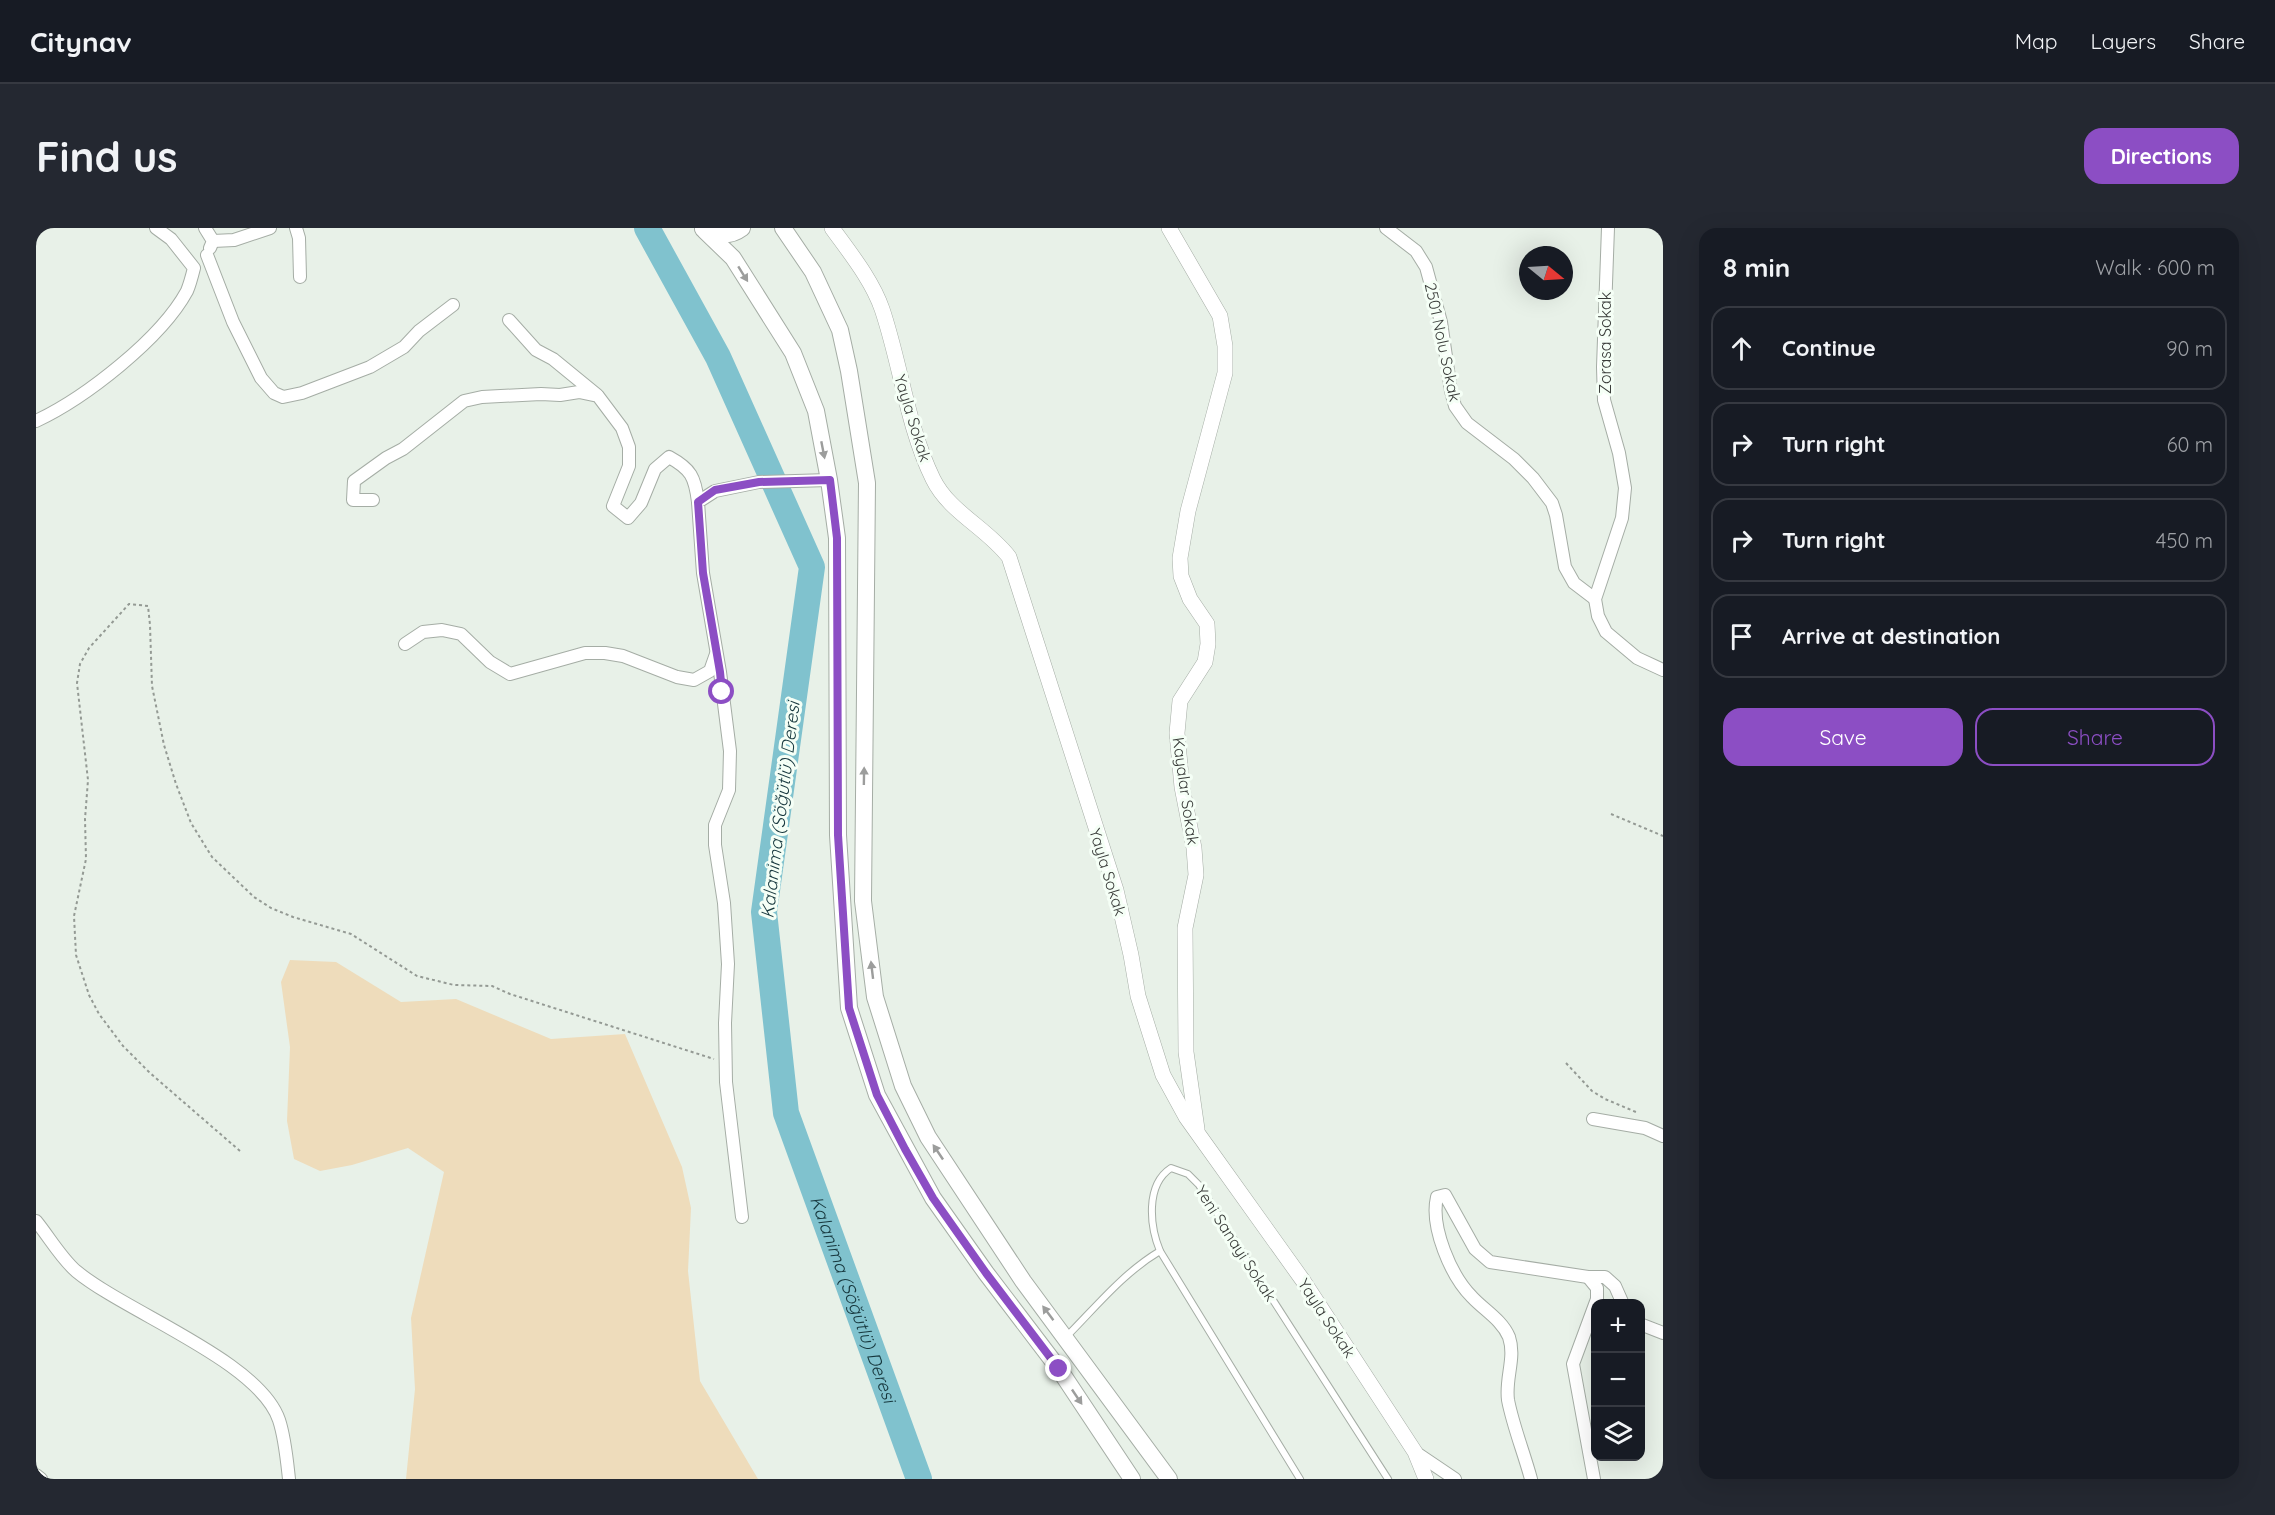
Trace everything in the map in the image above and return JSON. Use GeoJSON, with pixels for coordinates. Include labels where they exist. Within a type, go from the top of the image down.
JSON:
{"type":"FeatureCollection","features":[{"type":"Feature","properties":{"kind":"main road"},"geometry":{"type":"LineString","coordinates":[[703,229],[715,234],[726,235],[742,228]]}},
{"type":"Feature","properties":{"kind":"main road"},"geometry":{"type":"LineString","coordinates":[[783,228],[813,272],[840,330],[867,483],[863,901],[875,998],[903,1086],[928,1137],[1023,1281],[1169,1479]]}},
{"type":"Feature","properties":{"kind":"main road"},"geometry":{"type":"LineString","coordinates":[[703,229],[733,258],[793,352],[816,411],[830,480],[837,538],[838,835],[849,1008],[877,1095],[933,1198],[986,1273],[1059,1369],[1132,1479]]}},
{"type":"Feature","properties":{"kind":"street"},"geometry":{"type":"LineString","coordinates":[[156,228],[171,238],[194,268]]}},
{"type":"Feature","properties":{"kind":"street"},"geometry":{"type":"LineString","coordinates":[[205,228],[213,241]]}},
{"type":"Feature","properties":{"kind":"street"},"geometry":{"type":"LineString","coordinates":[[213,241],[234,240],[270,228]]}},
{"type":"Feature","properties":{"kind":"street"},"geometry":{"type":"LineString","coordinates":[[296,228],[299,238],[300,277]]}},
{"type":"Feature","properties":{"kind":"street","name":"Yayla Sokak"},"geometry":{"type":"LineString","coordinates":[[832,228],[861,269],[881,308],[918,444],[934,481],[949,501],[988,534],[1009,557],[1116,890],[1138,996],[1163,1075],[1197,1134],[1304,1282],[1415,1452],[1455,1479]]}},
{"type":"Feature","properties":{"kind":"street","name":"Kayalar Sokak"},"geometry":{"type":"LineString","coordinates":[[1169,228],[1220,316],[1225,346],[1225,373],[1188,511],[1180,558],[1181,576],[1190,599],[1207,624],[1208,644],[1204,662],[1180,701],[1177,734],[1182,787],[1194,848],[1196,874],[1185,928],[1186,1052],[1197,1134]]}},
{"type":"Feature","properties":{"kind":"street","name":"2501 Nolu Sokak"},"geometry":{"type":"LineString","coordinates":[[1386,228],[1416,251],[1426,267],[1441,322],[1455,406],[1467,423],[1514,459],[1533,478],[1552,503],[1565,567],[1574,584],[1595,599]]}},
{"type":"Feature","properties":{"kind":"street","name":"Zorasa Sokak"},"geometry":{"type":"LineString","coordinates":[[1595,599],[1622,518],[1625,488],[1619,453],[1604,400],[1608,228]]}},
{"type":"Feature","properties":{"kind":"street"},"geometry":{"type":"LineString","coordinates":[[36,421],[84,392],[123,363],[164,322],[188,290],[194,268],[207,255],[213,241]]}},
{"type":"Feature","properties":{"kind":"street"},"geometry":{"type":"LineString","coordinates":[[207,255],[233,322],[256,369],[267,386],[283,397],[302,393],[370,367],[404,347],[419,331],[453,305]]}},
{"type":"Feature","properties":{"kind":"street"},"geometry":{"type":"LineString","coordinates":[[509,320],[536,350],[553,358],[598,396],[622,428],[629,447],[629,466],[613,506],[628,518],[641,503],[655,469],[669,457],[685,466],[696,482],[703,573],[730,752],[729,790],[716,825],[715,845],[724,903],[728,963],[725,1063],[742,1216]]}},
{"type":"Feature","properties":{"kind":"street"},"geometry":{"type":"LineString","coordinates":[[373,500],[353,500],[354,481],[403,449],[464,401],[482,397],[560,395],[579,392],[598,396]]}},
{"type":"Feature","properties":{"kind":"street"},"geometry":{"type":"LineString","coordinates":[[698,502],[715,490],[759,482],[830,480]]}},
{"type":"Feature","properties":{"kind":"street"},"geometry":{"type":"LineString","coordinates":[[1595,599],[1598,616],[1606,632],[1637,658],[1663,670]]}},
{"type":"Feature","properties":{"kind":"street"},"geometry":{"type":"LineString","coordinates":[[405,644],[423,633],[442,630],[461,634],[490,662],[510,674],[585,653],[605,653],[623,656],[677,677],[694,680],[711,671],[716,653]]}},
{"type":"Feature","properties":{"kind":"street"},"geometry":{"type":"LineString","coordinates":[[1593,1119],[1645,1128],[1663,1136]]}},
{"type":"Feature","properties":{"kind":"street"},"geometry":{"type":"LineString","coordinates":[[1531,1479],[1508,1400],[1507,1383],[1513,1351],[1508,1335],[1502,1325],[1455,1277],[1445,1253],[1434,1209],[1437,1197],[1445,1195],[1475,1249],[1490,1262],[1588,1277],[1605,1277],[1615,1286],[1621,1299]]}},
{"type":"Feature","properties":{"kind":"street"},"geometry":{"type":"LineString","coordinates":[[36,1221],[75,1270],[116,1298],[226,1362],[257,1388],[279,1420],[289,1479]]}},
{"type":"Feature","properties":{"kind":"street"},"geometry":{"type":"LineString","coordinates":[[1588,1277],[1597,1288],[1597,1299],[1573,1364],[1594,1479]]}},
{"type":"Feature","properties":{"kind":"street"},"geometry":{"type":"LineString","coordinates":[[1645,1326],[1663,1333]]}},
{"type":"Feature","properties":{"kind":"street"},"geometry":{"type":"LineString","coordinates":[[1415,1452],[1426,1479]]}},
{"type":"Feature","properties":{"kind":"street"},"geometry":{"type":"LineString","coordinates":[[36,1475],[41,1479]]}},
{"type":"Feature","properties":{"kind":"lane","name":"Yeni Sanayi Sokak"},"geometry":{"type":"LineString","coordinates":[[1300,1479],[1160,1251],[1152,1228],[1155,1193],[1158,1181],[1171,1168],[1188,1174],[1199,1185],[1388,1479]]}},
{"type":"Feature","properties":{"kind":"lane"},"geometry":{"type":"LineString","coordinates":[[1066,1337],[1142,1262],[1160,1251]]}},
{"type":"Feature","properties":{"kind":"path"},"geometry":{"type":"LineString","coordinates":[[240,1151],[150,1073],[123,1046],[99,1014],[89,995],[76,955],[74,916],[86,859],[88,780],[77,683],[80,664],[89,648],[129,604],[148,606],[152,686],[169,764],[191,823],[212,857],[254,897],[292,917],[351,934],[417,976],[454,985],[492,986],[510,994],[725,1063]]}},
{"type":"Feature","properties":{"kind":"path"},"geometry":{"type":"LineString","coordinates":[[1611,814],[1663,836]]}},
{"type":"Feature","properties":{"kind":"path"},"geometry":{"type":"LineString","coordinates":[[1566,1063],[1599,1095],[1644,1115]]}},
{"type":"Feature","properties":{"kind":"shaded area"},"geometry":{"type":"Polygon","coordinates":[[[290,960],[336,962],[401,1002],[456,999],[551,1039],[625,1034],[682,1167],[691,1208],[688,1271],[700,1381],[758,1479],[406,1479],[415,1389],[411,1318],[444,1172],[408,1148],[352,1165],[320,1171],[294,1159],[287,1121],[290,1047],[281,982],[290,960]]]}},
{"type":"Feature","properties":{"kind":"waterway","name":"Kalanima (Söğütlü) Deresi"},"geometry":{"type":"LineString","coordinates":[[647,228],[718,357],[812,567],[764,912],[786,1113],[919,1479]]}},
{"type":"Feature","properties":{"kind":"route"},"geometry":{"type":"LineString","coordinates":[[722,692],[703,573],[698,502],[715,490],[759,482],[830,480],[837,538],[838,835],[849,1008],[877,1095],[933,1198],[986,1273],[1059,1369]]}}]}
